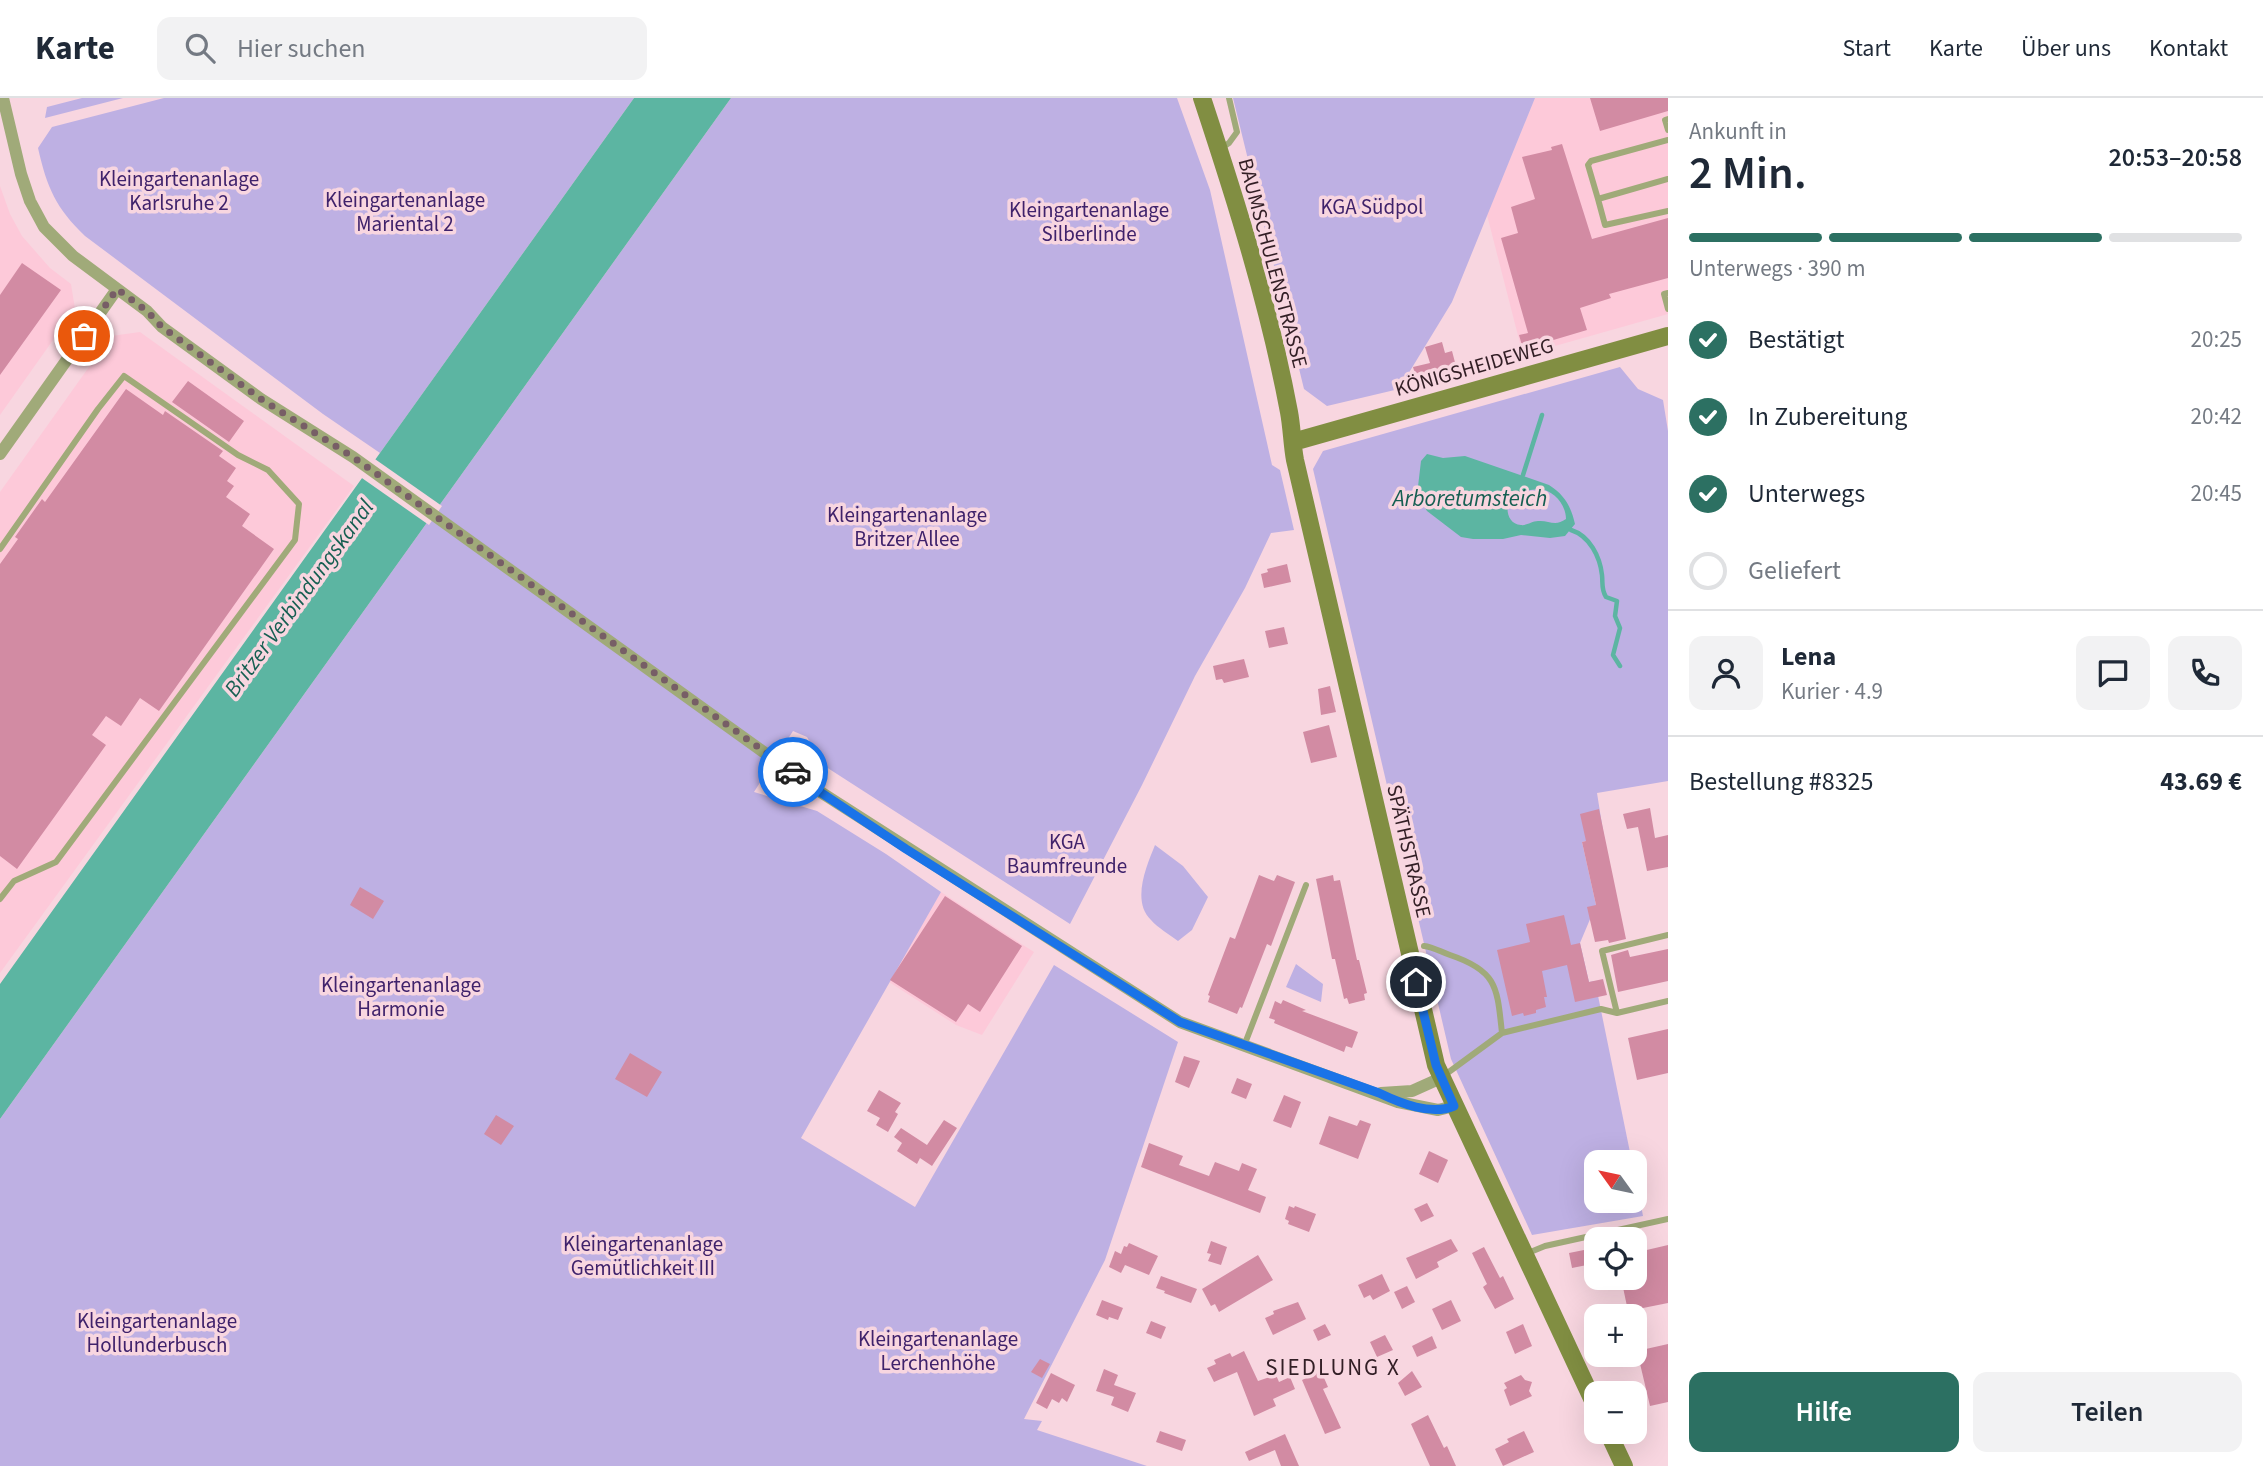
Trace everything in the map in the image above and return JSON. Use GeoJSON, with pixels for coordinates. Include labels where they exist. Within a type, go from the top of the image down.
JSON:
{"type":"FeatureCollection","features":[{"type":"Feature","properties":{"kind":"main road","name":"BAUMSCHULENSTRASSE"},"geometry":{"type":"LineString","coordinates":[[1202,98],[1238,207],[1260,289],[1287,402],[1293,442]]}},
{"type":"Feature","properties":{"kind":"main road","name":"KÖNIGSHEIDEWEG"},"geometry":{"type":"LineString","coordinates":[[1293,442],[1668,336]]}},
{"type":"Feature","properties":{"kind":"main road","name":"SPÄTHSTRASSE"},"geometry":{"type":"LineString","coordinates":[[1293,442],[1421,953],[1441,1078],[1584,1382]]}},
{"type":"Feature","properties":{"kind":"main road"},"geometry":{"type":"LineString","coordinates":[[1614,1444],[1624,1466]]}},
{"type":"Feature","properties":{"kind":"street"},"geometry":{"type":"LineString","coordinates":[[3,98],[30,201],[44,227],[73,256],[147,311],[162,327],[252,393],[439,518],[819,792],[1180,1022],[1398,1102],[1438,1110],[1454,1106]]}},
{"type":"Feature","properties":{"kind":"street"},"geometry":{"type":"LineString","coordinates":[[0,454],[117,289]]}},
{"type":"Feature","properties":{"kind":"street"},"geometry":{"type":"LineString","coordinates":[[1379,1093],[1412,1091],[1441,1078]]}},
{"type":"Feature","properties":{"kind":"lane"},"geometry":{"type":"LineString","coordinates":[[1219,150],[1237,132],[1229,98]]}},
{"type":"Feature","properties":{"kind":"lane"},"geometry":{"type":"LineString","coordinates":[[1668,119],[1665,120],[1668,130]]}},
{"type":"Feature","properties":{"kind":"lane"},"geometry":{"type":"LineString","coordinates":[[1668,140],[1588,162],[1605,225],[1668,211]]}},
{"type":"Feature","properties":{"kind":"lane"},"geometry":{"type":"LineString","coordinates":[[1598,199],[1668,179]]}},
{"type":"Feature","properties":{"kind":"lane"},"geometry":{"type":"LineString","coordinates":[[1668,293],[1664,294],[1668,309]]}},
{"type":"Feature","properties":{"kind":"lane"},"geometry":{"type":"LineString","coordinates":[[0,549],[124,376],[239,455],[268,470],[299,504],[295,540],[64,852],[55,862],[14,881],[0,899]]}},
{"type":"Feature","properties":{"kind":"lane"},"geometry":{"type":"LineString","coordinates":[[1244,1046],[1306,885]]}},
{"type":"Feature","properties":{"kind":"lane"},"geometry":{"type":"LineString","coordinates":[[1617,1013],[1602,951],[1668,935]]}},
{"type":"Feature","properties":{"kind":"lane"},"geometry":{"type":"LineString","coordinates":[[1421,953],[1466,960],[1490,976],[1498,997],[1502,1033]]}},
{"type":"Feature","properties":{"kind":"lane"},"geometry":{"type":"LineString","coordinates":[[1441,1078],[1502,1033],[1601,1009],[1617,1013],[1668,1001]]}},
{"type":"Feature","properties":{"kind":"lane"},"geometry":{"type":"LineString","coordinates":[[1524,1255],[1545,1246],[1668,1219]]}},
{"type":"Feature","properties":{"kind":"shaded area"},"geometry":{"type":"Polygon","coordinates":[[[1535,98],[1668,98],[1668,314],[1523,355],[1487,215],[1535,98]]]}},
{"type":"Feature","properties":{"kind":"shaded area"},"geometry":{"type":"Polygon","coordinates":[[[0,186],[10,214],[22,236],[50,268],[71,284],[75,309],[0,415],[0,186]]]}},
{"type":"Feature","properties":{"kind":"shaded area"},"geometry":{"type":"Polygon","coordinates":[[[140,332],[354,486],[0,973],[0,492],[111,336],[140,332]]]}},
{"type":"Feature","properties":{"kind":"shaded area"},"geometry":{"type":"Polygon","coordinates":[[[941,892],[1034,952],[982,1035],[956,1025],[889,982],[941,892]]]}},
{"type":"Feature","properties":{"kind":"green space"},"geometry":{"type":"Polygon","coordinates":[[[82,98],[123,98],[45,118],[47,107],[82,98]]]}},
{"type":"Feature","properties":{"kind":"green space","name":"Kleingartenanlage Mariental 2"},"geometry":{"type":"Polygon","coordinates":[[[164,98],[634,98],[380,453],[323,414],[85,236],[60,206],[49,186],[38,148],[52,127],[164,98]]]}},
{"type":"Feature","properties":{"kind":"green space"},"geometry":{"type":"Polygon","coordinates":[[[731,98],[1177,98],[1210,190],[1272,465],[1280,470],[1294,530],[1271,533],[1245,588],[1195,676],[1070,924],[823,765],[807,737],[793,731],[754,792],[817,811],[941,892],[801,1138],[915,1207],[1054,965],[1178,1042],[1105,1260],[1024,1419],[1042,1421],[1037,1430],[1147,1466],[0,1466],[0,1119],[731,98]]]}},
{"type":"Feature","properties":{"kind":"green space","name":"KGA Südpol"},"geometry":{"type":"Polygon","coordinates":[[[1233,98],[1535,98],[1452,302],[1399,389],[1327,406],[1304,389],[1233,98]]]}},
{"type":"Feature","properties":{"kind":"green space"},"geometry":{"type":"Polygon","coordinates":[[[1620,367],[1638,389],[1663,400],[1668,431],[1668,781],[1597,793],[1604,837],[1582,842],[1596,905],[1580,943],[1589,982],[1595,981],[1630,1150],[1584,1150],[1584,1213],[1642,1213],[1643,1216],[1532,1235],[1451,1059],[1313,469],[1323,451],[1620,367]]]}},
{"type":"Feature","properties":{"kind":"green space"},"geometry":{"type":"Polygon","coordinates":[[[1155,845],[1183,866],[1208,897],[1192,930],[1178,941],[1151,920],[1142,903],[1142,883],[1155,845]]]}},
{"type":"Feature","properties":{"kind":"green space"},"geometry":{"type":"Polygon","coordinates":[[[1296,964],[1323,984],[1321,1002],[1286,987],[1296,964]]]}},
{"type":"Feature","properties":{"kind":"water","name":"Britzer Verbindungskanal"},"geometry":{"type":"Polygon","coordinates":[[[634,98],[731,98],[0,1119],[0,984],[634,98]]]}},
{"type":"Feature","properties":{"kind":"water","name":"Arboretumsteich"},"geometry":{"type":"Polygon","coordinates":[[[1427,454],[1443,458],[1465,456],[1549,485],[1566,502],[1575,524],[1565,536],[1550,538],[1521,535],[1503,539],[1461,537],[1427,511],[1417,495],[1421,461],[1427,454]],[[1544,490],[1522,491],[1510,498],[1510,519],[1523,525],[1538,521],[1559,523],[1566,519],[1558,499],[1544,490]]]}},
{"type":"Feature","properties":{"kind":"pier"},"geometry":{"type":"Polygon","coordinates":[[[372,457],[442,506],[429,525],[359,476],[372,457]]]}},
{"type":"Feature","properties":{"kind":"building"},"geometry":{"type":"Polygon","coordinates":[[[1590,98],[1668,98],[1668,111],[1600,131],[1590,98]]]}},
{"type":"Feature","properties":{"kind":"building"},"geometry":{"type":"Polygon","coordinates":[[[1562,144],[1592,239],[1668,218],[1668,278],[1609,294],[1611,298],[1580,308],[1587,330],[1523,349],[1519,335],[1528,333],[1501,238],[1518,233],[1511,207],[1535,199],[1522,157],[1552,150],[1551,147],[1562,144]]]}},
{"type":"Feature","properties":{"kind":"building"},"geometry":{"type":"Polygon","coordinates":[[[22,263],[61,290],[0,375],[0,295],[22,263]]]}},
{"type":"Feature","properties":{"kind":"building"},"geometry":{"type":"Polygon","coordinates":[[[1442,342],[1445,353],[1452,351],[1457,370],[1417,381],[1413,367],[1430,363],[1425,347],[1442,342]]]}},
{"type":"Feature","properties":{"kind":"building"},"geometry":{"type":"Polygon","coordinates":[[[188,381],[244,421],[229,442],[172,402],[188,381]]]}},
{"type":"Feature","properties":{"kind":"building"},"geometry":{"type":"Polygon","coordinates":[[[126,389],[163,415],[165,411],[223,451],[219,456],[236,468],[227,481],[234,486],[226,497],[250,514],[242,526],[274,549],[159,711],[140,698],[121,726],[106,716],[92,735],[106,745],[17,869],[0,856],[0,564],[42,499],[45,502],[126,389]]]}},
{"type":"Feature","properties":{"kind":"building"},"geometry":{"type":"Polygon","coordinates":[[[1287,564],[1291,582],[1264,588],[1261,574],[1268,572],[1267,569],[1287,564]]]}},
{"type":"Feature","properties":{"kind":"building"},"geometry":{"type":"Polygon","coordinates":[[[1284,627],[1288,644],[1269,648],[1265,631],[1284,627]]]}},
{"type":"Feature","properties":{"kind":"building"},"geometry":{"type":"Polygon","coordinates":[[[1244,659],[1249,677],[1224,683],[1222,679],[1216,680],[1213,666],[1244,659]]]}},
{"type":"Feature","properties":{"kind":"building"},"geometry":{"type":"Polygon","coordinates":[[[1330,686],[1336,712],[1321,715],[1318,689],[1330,686]]]}},
{"type":"Feature","properties":{"kind":"building"},"geometry":{"type":"Polygon","coordinates":[[[1329,725],[1337,757],[1311,763],[1303,732],[1329,725]]]}},
{"type":"Feature","properties":{"kind":"building"},"geometry":{"type":"Polygon","coordinates":[[[1650,808],[1655,838],[1668,835],[1668,867],[1647,871],[1638,827],[1627,829],[1623,814],[1650,808]]]}},
{"type":"Feature","properties":{"kind":"building"},"geometry":{"type":"Polygon","coordinates":[[[1599,809],[1626,939],[1609,943],[1608,940],[1595,942],[1587,907],[1596,905],[1582,842],[1586,841],[1580,814],[1599,809]]]}},
{"type":"Feature","properties":{"kind":"building"},"geometry":{"type":"Polygon","coordinates":[[[1259,875],[1274,881],[1277,875],[1295,882],[1271,946],[1267,944],[1242,1008],[1240,1007],[1237,1014],[1208,1002],[1208,995],[1230,937],[1235,939],[1259,875]]]}},
{"type":"Feature","properties":{"kind":"building"},"geometry":{"type":"Polygon","coordinates":[[[1333,875],[1334,881],[1340,880],[1367,993],[1364,994],[1365,1000],[1349,1004],[1347,998],[1344,999],[1335,959],[1332,959],[1316,879],[1333,875]]]}},
{"type":"Feature","properties":{"kind":"building"},"geometry":{"type":"Polygon","coordinates":[[[360,887],[384,901],[373,919],[350,905],[360,887]]]}},
{"type":"Feature","properties":{"kind":"building"},"geometry":{"type":"Polygon","coordinates":[[[945,896],[1022,946],[980,1012],[968,1004],[956,1022],[890,980],[945,896]]]}},
{"type":"Feature","properties":{"kind":"building"},"geometry":{"type":"Polygon","coordinates":[[[1564,915],[1571,945],[1580,943],[1589,982],[1603,979],[1607,995],[1575,1002],[1567,965],[1542,971],[1546,1007],[1536,1010],[1536,1013],[1512,1016],[1497,950],[1530,942],[1526,924],[1564,915]]]}},
{"type":"Feature","properties":{"kind":"building"},"geometry":{"type":"Polygon","coordinates":[[[1668,949],[1668,981],[1618,992],[1611,955],[1628,950],[1630,957],[1668,949]]]}},
{"type":"Feature","properties":{"kind":"building"},"geometry":{"type":"Polygon","coordinates":[[[1283,1000],[1306,1010],[1302,1011],[1358,1032],[1352,1048],[1346,1046],[1344,1052],[1274,1023],[1275,1020],[1269,1018],[1275,1001],[1281,1004],[1283,1000]]]}},
{"type":"Feature","properties":{"kind":"building"},"geometry":{"type":"Polygon","coordinates":[[[1668,1029],[1668,1073],[1637,1080],[1628,1038],[1668,1029]]]}},
{"type":"Feature","properties":{"kind":"building"},"geometry":{"type":"Polygon","coordinates":[[[630,1053],[662,1072],[647,1097],[615,1079],[630,1053]]]}},
{"type":"Feature","properties":{"kind":"building"},"geometry":{"type":"Polygon","coordinates":[[[1184,1056],[1200,1061],[1189,1088],[1175,1082],[1184,1056]]]}},
{"type":"Feature","properties":{"kind":"building"},"geometry":{"type":"Polygon","coordinates":[[[1237,1078],[1252,1084],[1246,1099],[1231,1093],[1237,1078]]]}},
{"type":"Feature","properties":{"kind":"building"},"geometry":{"type":"Polygon","coordinates":[[[879,1090],[901,1103],[888,1132],[876,1125],[880,1118],[867,1111],[879,1090]]]}},
{"type":"Feature","properties":{"kind":"building"},"geometry":{"type":"Polygon","coordinates":[[[1284,1095],[1301,1102],[1291,1128],[1273,1121],[1284,1095]]]}},
{"type":"Feature","properties":{"kind":"building"},"geometry":{"type":"Polygon","coordinates":[[[496,1115],[514,1126],[501,1145],[484,1134],[496,1115]]]}},
{"type":"Feature","properties":{"kind":"building"},"geometry":{"type":"Polygon","coordinates":[[[1329,1116],[1357,1126],[1360,1120],[1371,1124],[1358,1159],[1319,1144],[1329,1116]]]}},
{"type":"Feature","properties":{"kind":"building"},"geometry":{"type":"Polygon","coordinates":[[[944,1120],[957,1128],[932,1166],[920,1158],[917,1164],[897,1151],[902,1143],[894,1137],[901,1128],[927,1145],[944,1120]]]}},
{"type":"Feature","properties":{"kind":"building"},"geometry":{"type":"Polygon","coordinates":[[[1149,1143],[1183,1156],[1179,1165],[1209,1176],[1215,1162],[1239,1171],[1242,1163],[1257,1169],[1248,1190],[1266,1197],[1260,1213],[1141,1167],[1149,1143]]]}},
{"type":"Feature","properties":{"kind":"building"},"geometry":{"type":"Polygon","coordinates":[[[1429,1151],[1448,1160],[1438,1183],[1419,1174],[1429,1151]]]}},
{"type":"Feature","properties":{"kind":"building"},"geometry":{"type":"Polygon","coordinates":[[[1427,1203],[1434,1216],[1421,1222],[1414,1209],[1427,1203]]]}},
{"type":"Feature","properties":{"kind":"building"},"geometry":{"type":"Polygon","coordinates":[[[1289,1206],[1316,1214],[1309,1232],[1288,1224],[1289,1221],[1285,1219],[1289,1206]]]}},
{"type":"Feature","properties":{"kind":"building"},"geometry":{"type":"Polygon","coordinates":[[[1451,1239],[1458,1251],[1437,1262],[1439,1267],[1416,1279],[1406,1258],[1451,1239]]]}},
{"type":"Feature","properties":{"kind":"building"},"geometry":{"type":"Polygon","coordinates":[[[1211,1241],[1227,1247],[1221,1265],[1208,1261],[1211,1254],[1207,1253],[1211,1241]]]}},
{"type":"Feature","properties":{"kind":"building"},"geometry":{"type":"Polygon","coordinates":[[[1129,1243],[1158,1256],[1149,1275],[1125,1265],[1121,1273],[1109,1267],[1115,1251],[1121,1254],[1124,1246],[1127,1247],[1129,1243]]]}},
{"type":"Feature","properties":{"kind":"building"},"geometry":{"type":"Polygon","coordinates":[[[1668,1245],[1668,1303],[1647,1307],[1647,1304],[1627,1304],[1624,1290],[1647,1290],[1647,1250],[1668,1245]]]}},
{"type":"Feature","properties":{"kind":"building"},"geometry":{"type":"Polygon","coordinates":[[[1484,1247],[1514,1299],[1495,1309],[1483,1287],[1487,1284],[1472,1253],[1484,1247]]]}},
{"type":"Feature","properties":{"kind":"building"},"geometry":{"type":"Polygon","coordinates":[[[1584,1250],[1584,1266],[1572,1268],[1569,1253],[1584,1250]]]}},
{"type":"Feature","properties":{"kind":"building"},"geometry":{"type":"Polygon","coordinates":[[[1258,1255],[1273,1280],[1219,1312],[1215,1304],[1211,1306],[1202,1289],[1258,1255]]]}},
{"type":"Feature","properties":{"kind":"building"},"geometry":{"type":"Polygon","coordinates":[[[1382,1274],[1390,1291],[1373,1300],[1370,1295],[1364,1298],[1358,1285],[1382,1274]]]}},
{"type":"Feature","properties":{"kind":"building"},"geometry":{"type":"Polygon","coordinates":[[[1161,1276],[1197,1289],[1191,1303],[1156,1288],[1161,1276]]]}},
{"type":"Feature","properties":{"kind":"building"},"geometry":{"type":"Polygon","coordinates":[[[1407,1286],[1415,1302],[1402,1309],[1394,1292],[1407,1286]]]}},
{"type":"Feature","properties":{"kind":"building"},"geometry":{"type":"Polygon","coordinates":[[[1102,1300],[1123,1308],[1118,1320],[1109,1317],[1108,1320],[1096,1315],[1102,1300]]]}},
{"type":"Feature","properties":{"kind":"building"},"geometry":{"type":"Polygon","coordinates":[[[1451,1300],[1461,1321],[1442,1330],[1432,1309],[1451,1300]]]}},
{"type":"Feature","properties":{"kind":"building"},"geometry":{"type":"Polygon","coordinates":[[[1298,1302],[1306,1319],[1273,1335],[1265,1318],[1274,1314],[1273,1311],[1298,1302]]]}},
{"type":"Feature","properties":{"kind":"building"},"geometry":{"type":"Polygon","coordinates":[[[1151,1321],[1166,1327],[1161,1339],[1146,1333],[1151,1321]]]}},
{"type":"Feature","properties":{"kind":"building"},"geometry":{"type":"Polygon","coordinates":[[[1325,1324],[1331,1335],[1318,1341],[1313,1330],[1325,1324]]]}},
{"type":"Feature","properties":{"kind":"building"},"geometry":{"type":"Polygon","coordinates":[[[1523,1324],[1532,1346],[1515,1354],[1506,1332],[1523,1324]]]}},
{"type":"Feature","properties":{"kind":"building"},"geometry":{"type":"Polygon","coordinates":[[[1385,1335],[1393,1350],[1377,1357],[1370,1342],[1385,1335]]]}},
{"type":"Feature","properties":{"kind":"building"},"geometry":{"type":"Polygon","coordinates":[[[1432,1336],[1437,1348],[1417,1357],[1412,1346],[1432,1336]]]}},
{"type":"Feature","properties":{"kind":"building"},"geometry":{"type":"Polygon","coordinates":[[[1668,1344],[1668,1402],[1650,1406],[1647,1381],[1644,1381],[1641,1367],[1647,1367],[1647,1349],[1668,1344]]]}},
{"type":"Feature","properties":{"kind":"building"},"geometry":{"type":"Polygon","coordinates":[[[1244,1351],[1258,1381],[1276,1375],[1279,1382],[1290,1377],[1295,1389],[1273,1399],[1276,1406],[1254,1416],[1237,1372],[1214,1382],[1207,1368],[1216,1364],[1214,1360],[1230,1353],[1232,1357],[1244,1351]]]}},
{"type":"Feature","properties":{"kind":"building"},"geometry":{"type":"Polygon","coordinates":[[[1040,1359],[1050,1364],[1042,1378],[1031,1372],[1040,1359]]]}},
{"type":"Feature","properties":{"kind":"building"},"geometry":{"type":"Polygon","coordinates":[[[1104,1369],[1118,1375],[1114,1385],[1136,1393],[1128,1412],[1111,1405],[1114,1397],[1096,1391],[1104,1369]]]}},
{"type":"Feature","properties":{"kind":"building"},"geometry":{"type":"Polygon","coordinates":[[[1321,1371],[1328,1387],[1323,1389],[1341,1428],[1325,1434],[1302,1380],[1321,1371]]]}},
{"type":"Feature","properties":{"kind":"building"},"geometry":{"type":"Polygon","coordinates":[[[1412,1371],[1422,1387],[1405,1396],[1398,1383],[1412,1371]]]}},
{"type":"Feature","properties":{"kind":"building"},"geometry":{"type":"Polygon","coordinates":[[[1051,1373],[1075,1385],[1067,1402],[1062,1398],[1059,1403],[1052,1399],[1047,1409],[1036,1403],[1051,1373]]]}},
{"type":"Feature","properties":{"kind":"building"},"geometry":{"type":"Polygon","coordinates":[[[1521,1375],[1532,1382],[1529,1391],[1532,1396],[1510,1406],[1504,1383],[1521,1375]]]}},
{"type":"Feature","properties":{"kind":"building"},"geometry":{"type":"Polygon","coordinates":[[[1428,1415],[1456,1466],[1430,1466],[1411,1424],[1428,1415]]]}},
{"type":"Feature","properties":{"kind":"building"},"geometry":{"type":"Polygon","coordinates":[[[1160,1431],[1186,1440],[1182,1451],[1156,1442],[1160,1431]]]}},
{"type":"Feature","properties":{"kind":"building"},"geometry":{"type":"Polygon","coordinates":[[[1524,1431],[1534,1452],[1503,1466],[1495,1449],[1509,1442],[1507,1439],[1524,1431]]]}},
{"type":"Feature","properties":{"kind":"building"},"geometry":{"type":"Polygon","coordinates":[[[1285,1434],[1299,1466],[1281,1466],[1275,1450],[1249,1461],[1245,1452],[1285,1434]]]}},
{"type":"Feature","properties":{"kind":"waterway"},"geometry":{"type":"LineString","coordinates":[[1523,475],[1542,415]]}},
{"type":"Feature","properties":{"kind":"waterway"},"geometry":{"type":"LineString","coordinates":[[1571,530],[1584,537],[1593,548],[1601,568],[1604,594],[1617,601],[1615,616],[1620,628],[1613,655],[1620,666]]}},
{"type":"Feature","properties":{"kind":"way so far"},"geometry":{"type":"LineString","coordinates":[[84,336],[117,289],[147,311],[162,327],[261,399],[353,457],[793,772]]}},
{"type":"Feature","properties":{"kind":"district","name":"SIEDLUNG X"},"geometry":{"type":"Point","coordinates":[1333,1367]}},
{"type":"Feature","properties":{"kind":"route"},"geometry":{"type":"LineString","coordinates":[[793,772],[906,849],[1180,1022],[1398,1102],[1445,1110],[1454,1106],[1436,1065],[1416,982]]}},
{"type":"Feature","properties":{"kind":"park label","name":"Kleingartenanlage Karlsruhe 2"},"geometry":{"type":"Point","coordinates":[179,191]}},
{"type":"Feature","properties":{"kind":"park label","name":"Kleingartenanlage Silberlinde"},"geometry":{"type":"Point","coordinates":[1089,222]}},
{"type":"Feature","properties":{"kind":"park label","name":"Kleingartenanlage Britzer Allee"},"geometry":{"type":"Point","coordinates":[907,527]}},
{"type":"Feature","properties":{"kind":"park label","name":"KGA Baumfreunde"},"geometry":{"type":"Point","coordinates":[1067,854]}},
{"type":"Feature","properties":{"kind":"park label","name":"Kleingartenanlage Harmonie"},"geometry":{"type":"Point","coordinates":[401,997]}},
{"type":"Feature","properties":{"kind":"park label","name":"Kleingartenanlage Gemütlichkeit III"},"geometry":{"type":"Point","coordinates":[643,1256]}},
{"type":"Feature","properties":{"kind":"park label","name":"Kleingartenanlage Hollunderbusch"},"geometry":{"type":"Point","coordinates":[157,1333]}},
{"type":"Feature","properties":{"kind":"park label","name":"Kleingartenanlage Lerchenhöhe"},"geometry":{"type":"Point","coordinates":[938,1351]}}]}
